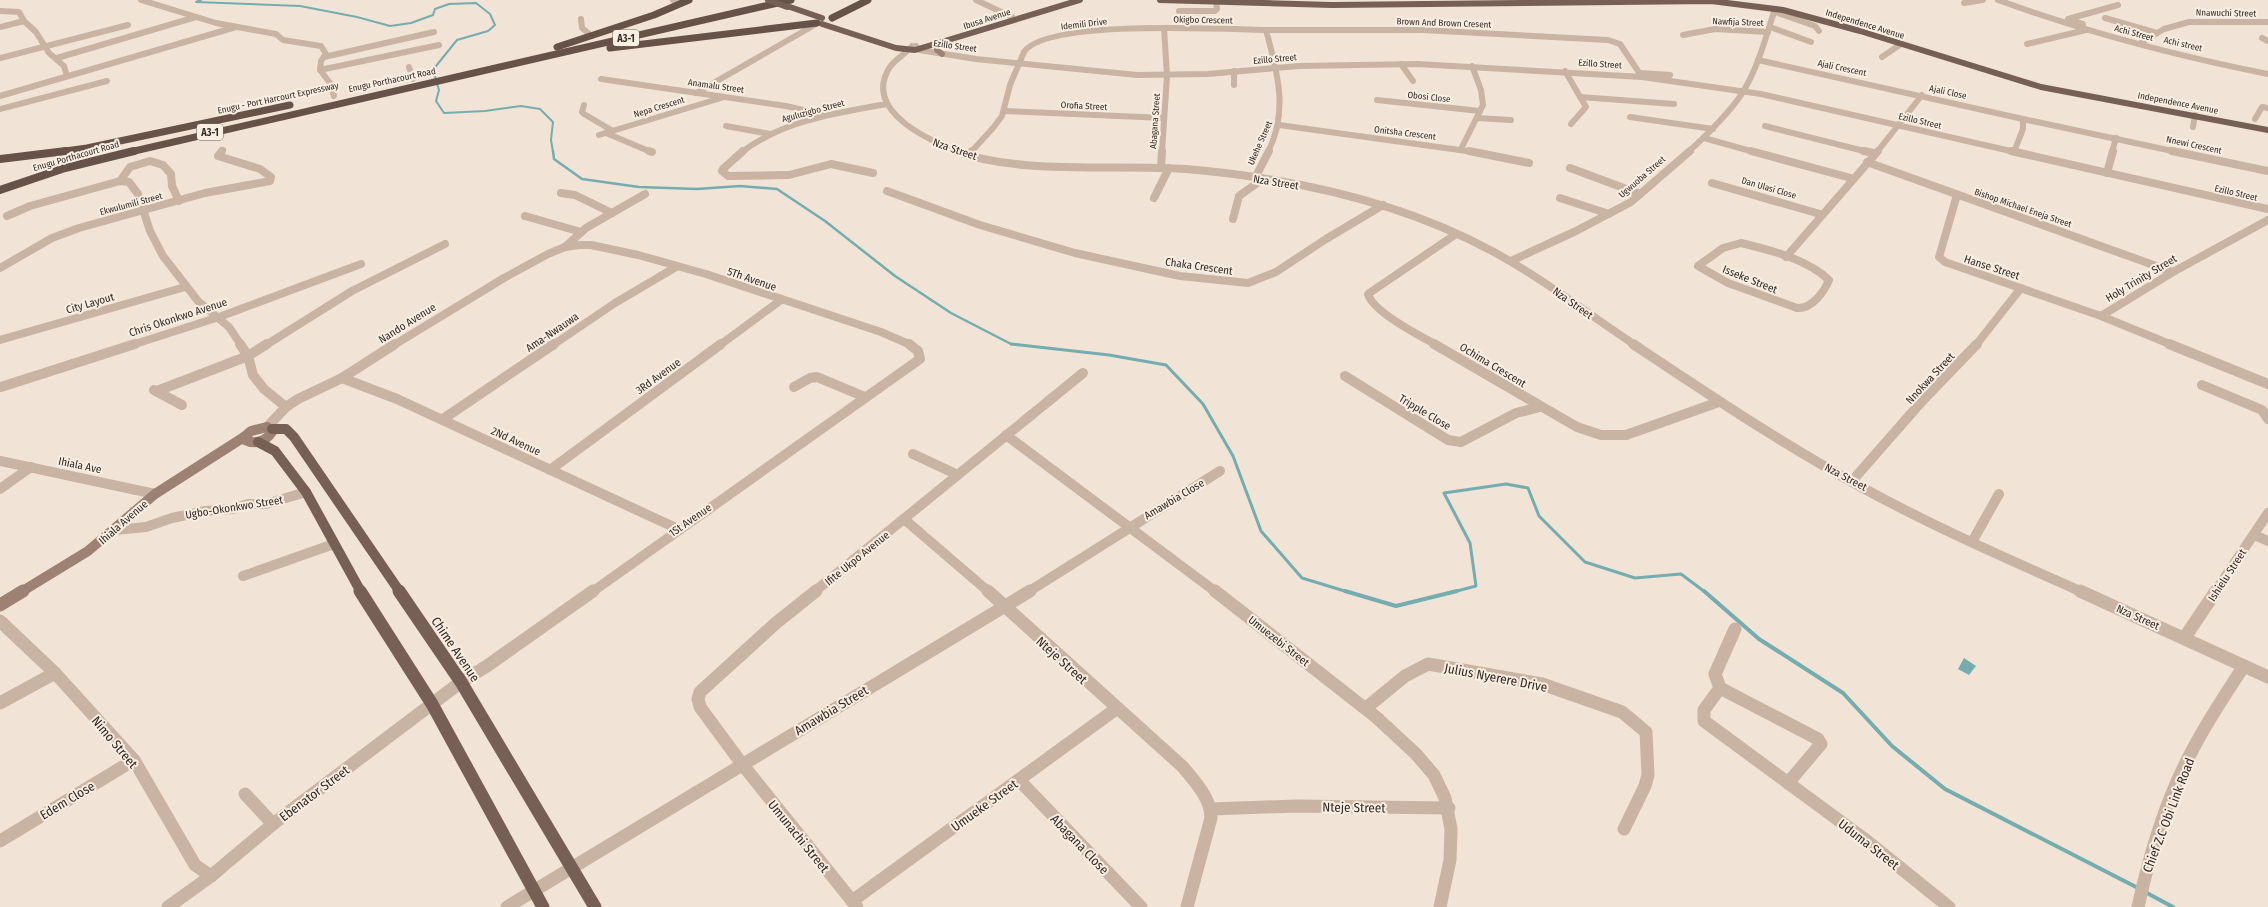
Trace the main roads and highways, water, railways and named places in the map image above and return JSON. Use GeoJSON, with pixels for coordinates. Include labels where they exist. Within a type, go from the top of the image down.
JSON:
{"type":"FeatureCollection","features":[{"type":"Feature","properties":{"kind":"highway","name":"A3-1"},"geometry":{"type":"LineString","coordinates":[[458,72],[557,47],[768,0]]}},
{"type":"Feature","properties":{"kind":"highway"},"geometry":{"type":"LineString","coordinates":[[832,20],[868,0]]}},
{"type":"Feature","properties":{"kind":"highway"},"geometry":{"type":"LineString","coordinates":[[557,47],[654,15],[687,1]]}},
{"type":"Feature","properties":{"kind":"highway","name":"Enugu Porthacourt Road"},"geometry":{"type":"LineString","coordinates":[[0,190],[93,160],[417,80],[528,60],[789,5]]}},
{"type":"Feature","properties":{"kind":"highway"},"geometry":{"type":"LineString","coordinates":[[528,60],[614,47],[819,21]]}},
{"type":"Feature","properties":{"kind":"highway","name":"A3-1"},"geometry":{"type":"LineString","coordinates":[[361,90],[417,80]]}},
{"type":"Feature","properties":{"kind":"highway","name":"Enugu - Port Harcourt Expressway"},"geometry":{"type":"LineString","coordinates":[[0,159],[94,146],[298,104]]}},
{"type":"Feature","properties":{"kind":"main road","name":"Ezillo Street"},"geometry":{"type":"LineString","coordinates":[[768,0],[789,5]]}},
{"type":"Feature","properties":{"kind":"main road","name":"Ezillo Street"},"geometry":{"type":"LineString","coordinates":[[774,0],[789,5],[819,21],[901,48],[915,48]]}},
{"type":"Feature","properties":{"kind":"main road","name":"Ibusa Avenue"},"geometry":{"type":"LineString","coordinates":[[915,48],[1071,0]]}},
{"type":"Feature","properties":{"kind":"main road","name":"Ibusa Avenue"},"geometry":{"type":"LineString","coordinates":[[915,48],[937,45],[1080,0]]}},
{"type":"Feature","properties":{"kind":"main road","name":"Independence Avenue"},"geometry":{"type":"LineString","coordinates":[[1160,0],[1216,2],[1544,4],[1711,1],[1774,7]]}},
{"type":"Feature","properties":{"kind":"main road","name":"Independence Avenue"},"geometry":{"type":"LineString","coordinates":[[1252,0],[1330,2],[1624,0]]}},
{"type":"Feature","properties":{"kind":"main road","name":"Independence Avenue"},"geometry":{"type":"LineString","coordinates":[[1736,0],[1774,7],[1893,40],[1993,72]]}},
{"type":"Feature","properties":{"kind":"main road","name":"Ezillo Street"},"geometry":{"type":"LineString","coordinates":[[819,21],[832,20],[901,48]]}},
{"type":"Feature","properties":{"kind":"main road","name":"Independence Avenue"},"geometry":{"type":"LineString","coordinates":[[1893,40],[1901,44],[2025,81],[2079,93],[2152,105],[2268,128]]}},
{"type":"Feature","properties":{"kind":"main road"},"geometry":{"type":"LineString","coordinates":[[937,45],[937,50],[942,54]]}},
{"type":"Feature","properties":{"kind":"main road","name":"Independence Avenue"},"geometry":{"type":"LineString","coordinates":[[2152,105],[2195,115],[2268,128]]}},
{"type":"Feature","properties":{"kind":"main road"},"geometry":{"type":"LineString","coordinates":[[270,428],[270,435],[251,440],[251,431],[270,428]]}},
{"type":"Feature","properties":{"kind":"main road","name":"Chime Avenue"},"geometry":{"type":"LineString","coordinates":[[270,428],[286,429],[294,437],[461,682],[595,907]]}},
{"type":"Feature","properties":{"kind":"main road"},"geometry":{"type":"LineString","coordinates":[[251,440],[275,451],[306,492],[348,572],[432,704],[543,907]]}},
{"type":"Feature","properties":{"kind":"main road","name":"Ihiala Avenue"},"geometry":{"type":"LineString","coordinates":[[0,605],[55,573],[88,551],[115,530],[155,494],[207,460],[251,440]]}},
{"type":"Feature","properties":{"kind":"water"},"geometry":{"type":"Polygon","coordinates":[[[1964,658],[1976,666],[1969,675],[1958,669],[1964,658]]]}},
{"type":"Feature","properties":{"kind":"waterway"},"geometry":{"type":"LineString","coordinates":[[201,0],[196,2],[300,6],[357,17],[390,26],[411,23],[433,15],[435,9],[449,4],[476,3],[490,14],[495,25],[488,31],[457,40],[436,66],[433,70],[439,90],[436,101],[444,113],[485,111],[521,106],[540,109],[553,122],[551,140],[553,152]]}},
{"type":"Feature","properties":{"kind":"waterway"},"geometry":{"type":"LineString","coordinates":[[553,151],[554,159],[582,179],[639,187],[697,189],[740,186],[777,189],[825,221],[895,276],[951,313],[1011,344]]}},
{"type":"Feature","properties":{"kind":"waterway"},"geometry":{"type":"LineString","coordinates":[[1011,344],[1109,355],[1166,365],[1203,404],[1233,456],[1261,531],[1302,578],[1348,592]]}},
{"type":"Feature","properties":{"kind":"waterway"},"geometry":{"type":"LineString","coordinates":[[1011,344],[1019,345]]}},
{"type":"Feature","properties":{"kind":"waterway"},"geometry":{"type":"LineString","coordinates":[[1454,592],[1476,586],[1470,543],[1444,493],[1506,484],[1528,488],[1539,516],[1585,562],[1635,578],[1681,574],[1705,592]]}},
{"type":"Feature","properties":{"kind":"waterway"},"geometry":{"type":"LineString","coordinates":[[1345,591],[1396,606],[1454,592]]}},
{"type":"Feature","properties":{"kind":"waterway"},"geometry":{"type":"LineString","coordinates":[[1704,591],[1759,639],[1843,693],[1892,746],[1945,789],[2138,888]]}},
{"type":"Feature","properties":{"kind":"waterway"},"geometry":{"type":"LineString","coordinates":[[2145,892],[2173,907]]}}]}
